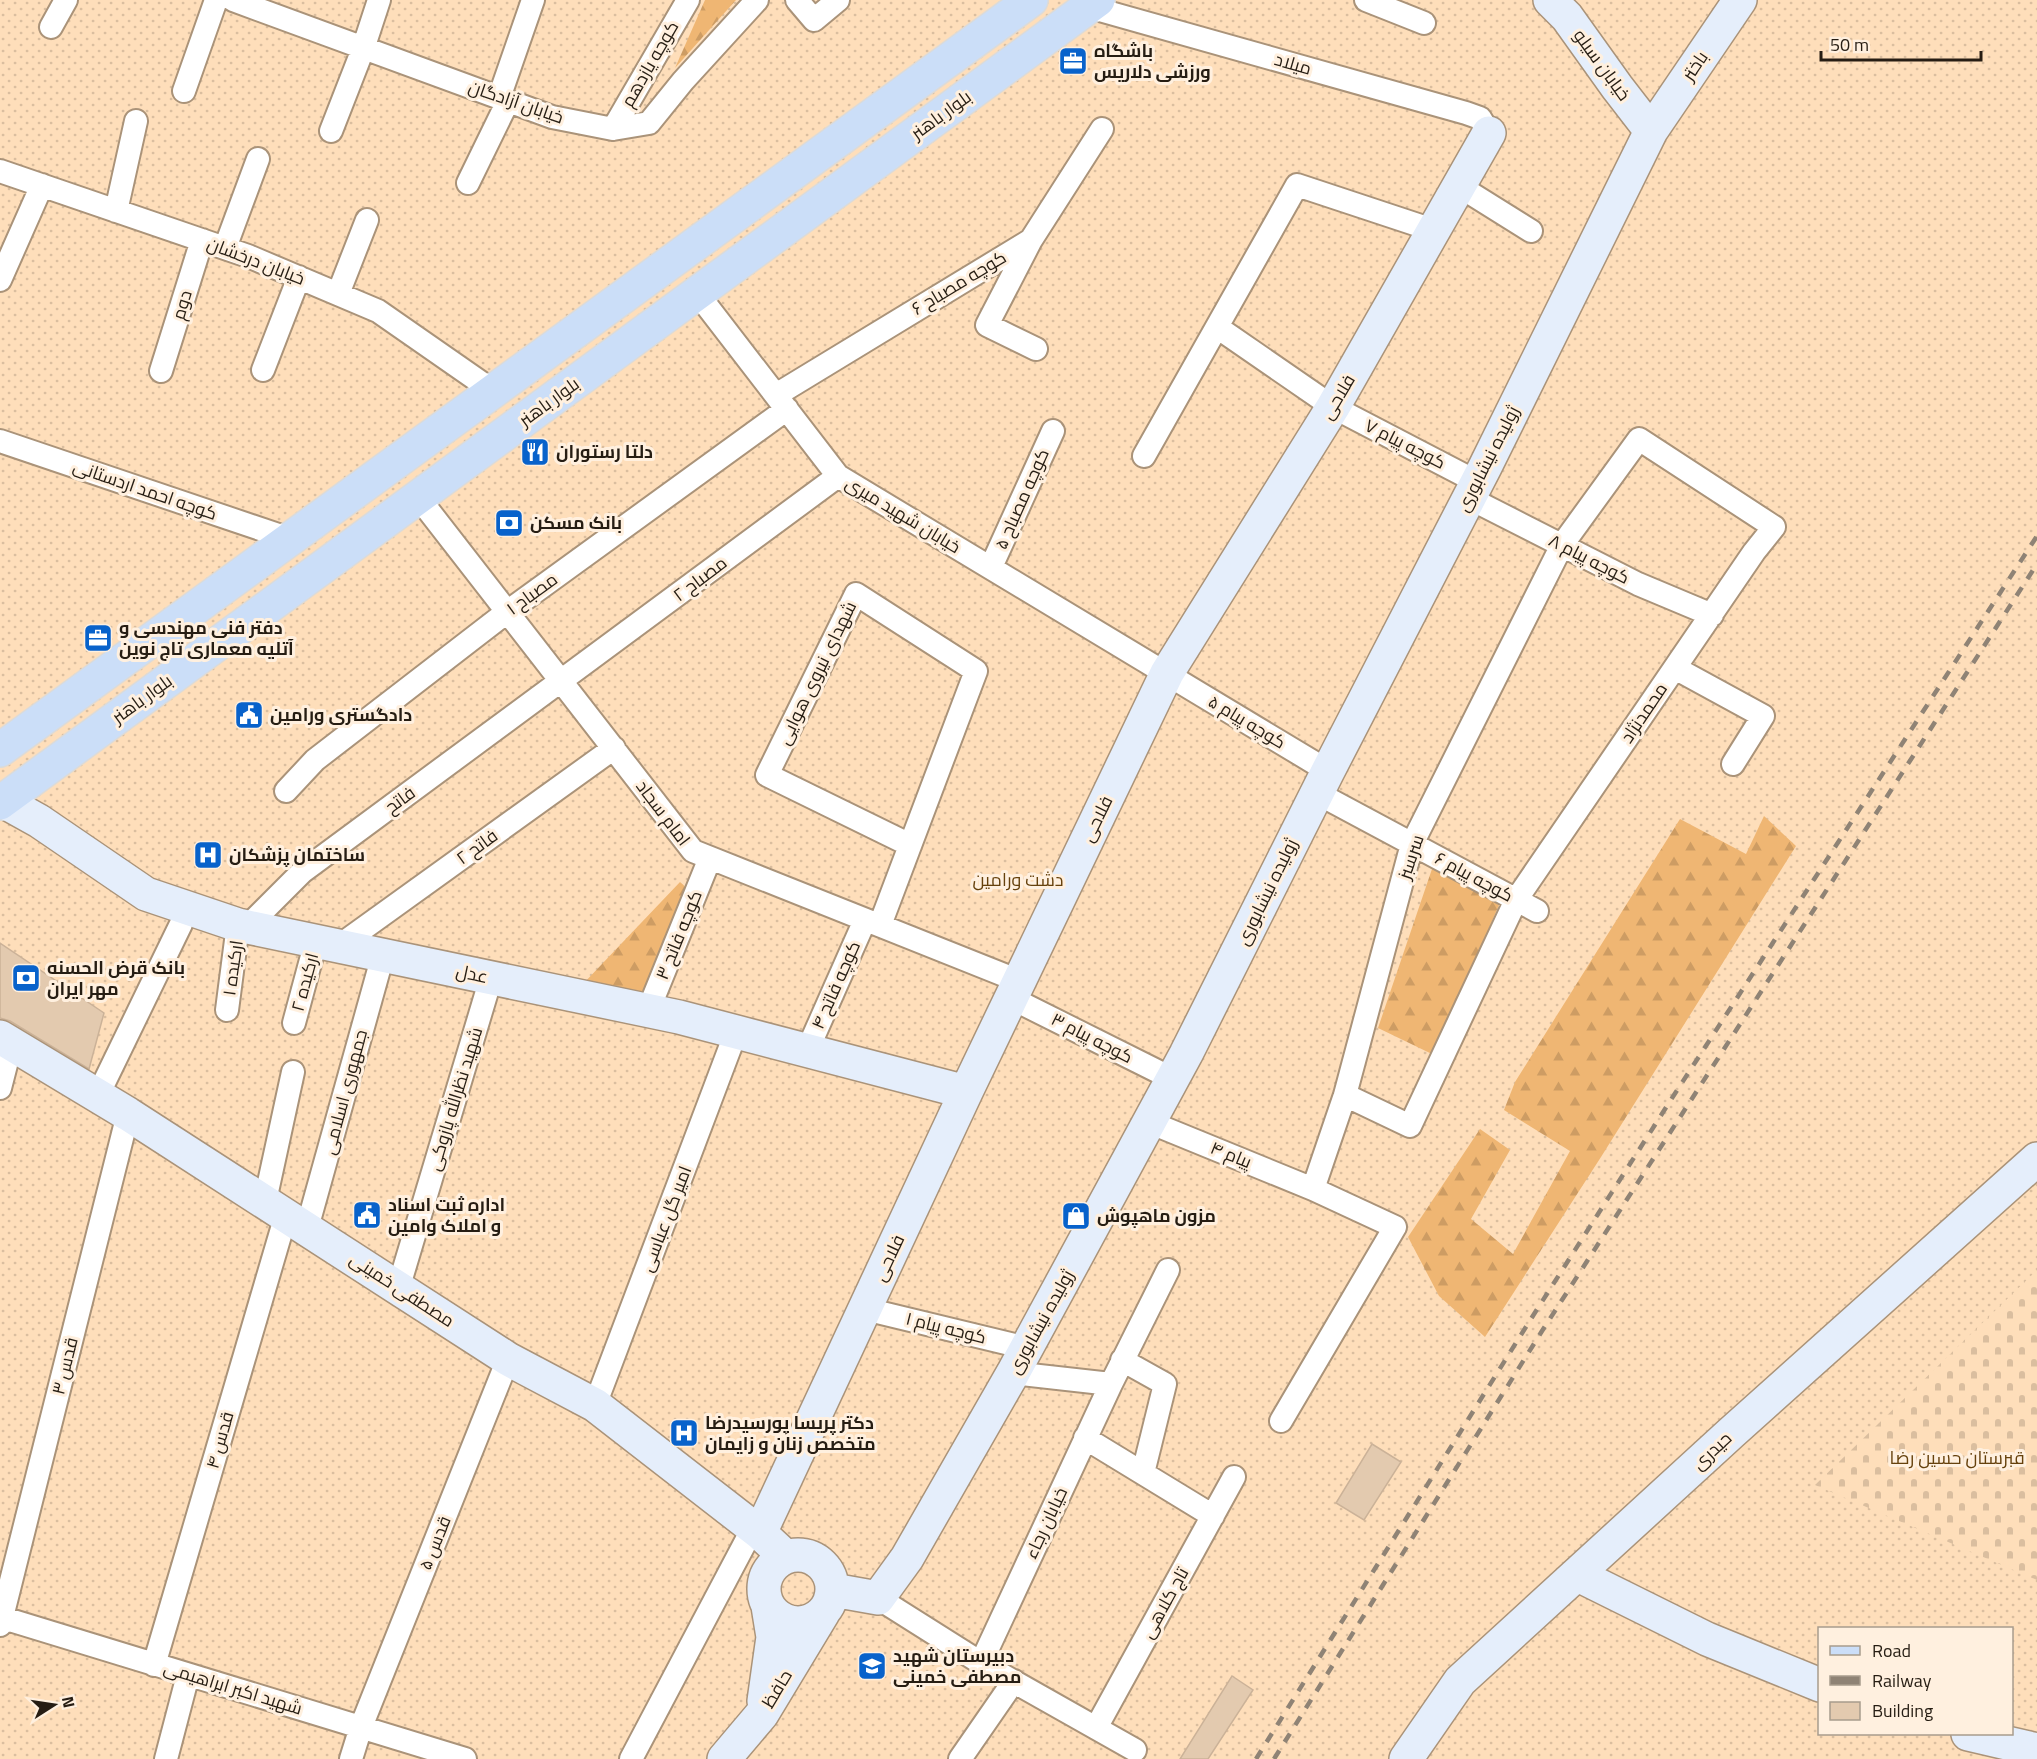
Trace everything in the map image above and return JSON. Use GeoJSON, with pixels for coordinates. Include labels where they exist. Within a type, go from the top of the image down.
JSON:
{"type":"FeatureCollection","features":[{"type":"Feature","properties":{"kind":"main road"},"geometry":{"type":"LineString","coordinates":[[0,750],[1031,0]]}},
{"type":"Feature","properties":{"kind":"main road","name":"خیابان سیلو"},"geometry":{"type":"LineString","coordinates":[[1550,0],[1567,17],[1651,131]]}},
{"type":"Feature","properties":{"kind":"main road","name":"باختر"},"geometry":{"type":"LineString","coordinates":[[1651,131],[1740,0]]}},
{"type":"Feature","properties":{"kind":"main road","name":"بلوار باهنر"},"geometry":{"type":"LineString","coordinates":[[2,802],[1093,3]]}},
{"type":"Feature","properties":{"kind":"main road","name":"ژولیده نیشابوری"},"geometry":{"type":"LineString","coordinates":[[878,1598],[907,1558],[1020,1361],[1173,1079],[1322,782],[1473,490],[1651,131]]}},
{"type":"Feature","properties":{"kind":"main road","name":"فلاحی"},"geometry":{"type":"LineString","coordinates":[[756,1531],[865,1309],[966,1092],[1167,673],[1333,407],[1489,133]]}},
{"type":"Feature","properties":{"kind":"main road","name":"عدل"},"geometry":{"type":"LineString","coordinates":[[2,802],[39,821],[146,894],[243,926],[648,1011],[966,1092]]}},
{"type":"Feature","properties":{"kind":"main road","name":"مصطفی خمینی"},"geometry":{"type":"LineString","coordinates":[[4,1041],[98,1095],[508,1359],[595,1405],[786,1557]]}},
{"type":"Feature","properties":{"kind":"main road","name":"حیدری"},"geometry":{"type":"LineString","coordinates":[[1406,1759],[1460,1681],[1731,1433],[2037,1159]]}},
{"type":"Feature","properties":{"kind":"main road"},"geometry":{"type":"LineString","coordinates":[[762,1714],[772,1637],[768,1606],[764,1595],[766,1577],[776,1563],[786,1557],[797,1555],[808,1556],[818,1561],[826,1569],[831,1579],[828,1602],[815,1620],[794,1624],[775,1615],[768,1606]]}},
{"type":"Feature","properties":{"kind":"main road"},"geometry":{"type":"LineString","coordinates":[[1578,1575],[1707,1640],[1818,1684]]}},
{"type":"Feature","properties":{"kind":"main road"},"geometry":{"type":"LineString","coordinates":[[828,1602],[878,1598]]}},
{"type":"Feature","properties":{"kind":"main road","name":"حافظ"},"geometry":{"type":"LineString","coordinates":[[724,1759],[762,1714],[828,1602]]}},
{"type":"Feature","properties":{"kind":"main road"},"geometry":{"type":"LineString","coordinates":[[1972,1735],[2037,1750]]}},
{"type":"Feature","properties":{"kind":"street"},"geometry":{"type":"LineString","coordinates":[[51,27],[66,0]]}},
{"type":"Feature","properties":{"kind":"street"},"geometry":{"type":"LineString","coordinates":[[184,91],[216,0]]}},
{"type":"Feature","properties":{"kind":"street","name":"خیابان آزادگان"},"geometry":{"type":"LineString","coordinates":[[233,0],[552,117],[613,129],[649,123],[683,81],[757,0]]}},
{"type":"Feature","properties":{"kind":"street"},"geometry":{"type":"LineString","coordinates":[[331,131],[363,49],[379,0]]}},
{"type":"Feature","properties":{"kind":"street"},"geometry":{"type":"LineString","coordinates":[[468,183],[503,99],[533,0]]}},
{"type":"Feature","properties":{"kind":"street","name":"کوچه یازدهم"},"geometry":{"type":"LineString","coordinates":[[613,129],[688,0]]}},
{"type":"Feature","properties":{"kind":"street"},"geometry":{"type":"LineString","coordinates":[[796,0],[814,20],[838,0]]}},
{"type":"Feature","properties":{"kind":"street"},"geometry":{"type":"LineString","coordinates":[[1366,0],[1424,23]]}},
{"type":"Feature","properties":{"kind":"street","name":"میلاد"},"geometry":{"type":"LineString","coordinates":[[1093,3],[1466,113],[1480,118],[1489,133]]}},
{"type":"Feature","properties":{"kind":"street"},"geometry":{"type":"LineString","coordinates":[[116,210],[136,121]]}},
{"type":"Feature","properties":{"kind":"street","name":"کوچه مصباح ۶"},"geometry":{"type":"LineString","coordinates":[[781,402],[1031,240],[1102,129]]}},
{"type":"Feature","properties":{"kind":"street"},"geometry":{"type":"LineString","coordinates":[[225,248],[258,159]]}},
{"type":"Feature","properties":{"kind":"street","name":"خیابان درخشان"},"geometry":{"type":"LineString","coordinates":[[0,171],[225,248],[378,311],[493,391]]}},
{"type":"Feature","properties":{"kind":"street"},"geometry":{"type":"LineString","coordinates":[[0,280],[42,185]]}},
{"type":"Feature","properties":{"kind":"street"},"geometry":{"type":"LineString","coordinates":[[1144,456],[1297,185],[1434,230]]}},
{"type":"Feature","properties":{"kind":"street"},"geometry":{"type":"LineString","coordinates":[[1459,186],[1531,231]]}},
{"type":"Feature","properties":{"kind":"street"},"geometry":{"type":"LineString","coordinates":[[338,294],[367,220]]}},
{"type":"Feature","properties":{"kind":"street","name":"دوم"},"geometry":{"type":"LineString","coordinates":[[161,370],[202,240]]}},
{"type":"Feature","properties":{"kind":"street"},"geometry":{"type":"LineString","coordinates":[[1031,240],[987,325],[1036,349]]}},
{"type":"Feature","properties":{"kind":"street"},"geometry":{"type":"LineString","coordinates":[[263,370],[299,277]]}},
{"type":"Feature","properties":{"kind":"street","name":"خیابان شهید میری"},"geometry":{"type":"LineString","coordinates":[[697,293],[838,476],[1167,673]]}},
{"type":"Feature","properties":{"kind":"street","name":"کوچه پیام ۷"},"geometry":{"type":"LineString","coordinates":[[1217,327],[1333,407],[1473,490]]}},
{"type":"Feature","properties":{"kind":"street","name":"مصباح ۱"},"geometry":{"type":"LineString","coordinates":[[286,791],[315,760],[781,402]]}},
{"type":"Feature","properties":{"kind":"street","name":"کوچه مصباح ۵"},"geometry":{"type":"LineString","coordinates":[[991,567],[1053,431]]}},
{"type":"Feature","properties":{"kind":"street","name":"سرسبز"},"geometry":{"type":"LineString","coordinates":[[1313,1189],[1345,1095],[1412,844],[1562,545],[1639,439],[1773,527]]}},
{"type":"Feature","properties":{"kind":"street","name":"کوچه احمد اردستانی"},"geometry":{"type":"LineString","coordinates":[[0,441],[290,539]]}},
{"type":"Feature","properties":{"kind":"street","name":"مصباح ۲"},"geometry":{"type":"LineString","coordinates":[[561,682],[838,476]]}},
{"type":"Feature","properties":{"kind":"street","name":"کوچه پیام ۸"},"geometry":{"type":"LineString","coordinates":[[1473,490],[1562,545],[1638,584],[1712,615]]}},
{"type":"Feature","properties":{"kind":"street","name":"امام سجاد"},"geometry":{"type":"LineString","coordinates":[[418,497],[693,851],[873,923],[1015,989]]}},
{"type":"Feature","properties":{"kind":"street","name":"محمدنژاد"},"geometry":{"type":"LineString","coordinates":[[1345,1095],[1410,1126],[1516,900],[1773,527]]}},
{"type":"Feature","properties":{"kind":"street","name":"شهدای نیروی هوایی"},"geometry":{"type":"LineString","coordinates":[[873,923],[910,844],[976,671],[856,594],[767,775],[910,844]]}},
{"type":"Feature","properties":{"kind":"street"},"geometry":{"type":"LineString","coordinates":[[1676,668],[1763,716],[1733,764]]}},
{"type":"Feature","properties":{"kind":"street","name":"کوچه پیام ۵"},"geometry":{"type":"LineString","coordinates":[[1167,673],[1322,782]]}},
{"type":"Feature","properties":{"kind":"street","name":"فاتح"},"geometry":{"type":"LineString","coordinates":[[243,926],[302,872],[561,682]]}},
{"type":"Feature","properties":{"kind":"street","name":"فاتح ۲"},"geometry":{"type":"LineString","coordinates":[[328,944],[614,748]]}},
{"type":"Feature","properties":{"kind":"street","name":"کوچه پیام ۶"},"geometry":{"type":"LineString","coordinates":[[1322,782],[1412,844],[1537,911]]}},
{"type":"Feature","properties":{"kind":"street","name":"کوچه فاتح ۳"},"geometry":{"type":"LineString","coordinates":[[648,1011],[710,858]]}},
{"type":"Feature","properties":{"kind":"street","name":"کوچه فاتح ۴"},"geometry":{"type":"LineString","coordinates":[[807,1051],[873,923]]}},
{"type":"Feature","properties":{"kind":"street"},"geometry":{"type":"LineString","coordinates":[[98,1095],[181,924]]}},
{"type":"Feature","properties":{"kind":"street","name":"ارکیده ۱"},"geometry":{"type":"LineString","coordinates":[[227,1010],[243,926]]}},
{"type":"Feature","properties":{"kind":"street","name":"ارکیده ۲"},"geometry":{"type":"LineString","coordinates":[[294,1023],[328,944]]}},
{"type":"Feature","properties":{"kind":"street","name":"جمهوری اسلامی"},"geometry":{"type":"LineString","coordinates":[[286,1215],[383,955]]}},
{"type":"Feature","properties":{"kind":"street","name":"شهید نظرالله پازوکی"},"geometry":{"type":"LineString","coordinates":[[398,1289],[491,978]]}},
{"type":"Feature","properties":{"kind":"street","name":"کوچه پیام ۳"},"geometry":{"type":"LineString","coordinates":[[1015,989],[1173,1079]]}},
{"type":"Feature","properties":{"kind":"street","name":"امیر گل عباسی"},"geometry":{"type":"LineString","coordinates":[[595,1405],[736,1032]]}},
{"type":"Feature","properties":{"kind":"street"},"geometry":{"type":"LineString","coordinates":[[0,1088],[4,1041]]}},
{"type":"Feature","properties":{"kind":"street"},"geometry":{"type":"LineString","coordinates":[[286,1215],[293,1072]]}},
{"type":"Feature","properties":{"kind":"street","name":"قدس ۳"},"geometry":{"type":"LineString","coordinates":[[1,1620],[128,1114]]}},
{"type":"Feature","properties":{"kind":"street","name":"پیام ۴"},"geometry":{"type":"LineString","coordinates":[[1149,1122],[1313,1189],[1395,1227],[1281,1421]]}},
{"type":"Feature","properties":{"kind":"street","name":"قدس ۴"},"geometry":{"type":"LineString","coordinates":[[154,1665],[286,1215]]}},
{"type":"Feature","properties":{"kind":"street","name":"خیابان رجاء"},"geometry":{"type":"LineString","coordinates":[[981,1662],[1122,1360],[1168,1270]]}},
{"type":"Feature","properties":{"kind":"street","name":"کوچه پیام ۱"},"geometry":{"type":"LineString","coordinates":[[865,1309],[1020,1361],[1111,1384]]}},
{"type":"Feature","properties":{"kind":"street","name":"قدس ۵"},"geometry":{"type":"LineString","coordinates":[[351,1759],[361,1727],[508,1359]]}},
{"type":"Feature","properties":{"kind":"street"},"geometry":{"type":"LineString","coordinates":[[1122,1360],[1165,1384],[1143,1473]]}},
{"type":"Feature","properties":{"kind":"street"},"geometry":{"type":"LineString","coordinates":[[1085,1438],[1213,1516]]}},
{"type":"Feature","properties":{"kind":"street","name":"تاج کلاهی"},"geometry":{"type":"LineString","coordinates":[[1096,1728],[1234,1477]]}},
{"type":"Feature","properties":{"kind":"street"},"geometry":{"type":"LineString","coordinates":[[631,1759],[756,1531]]}},
{"type":"Feature","properties":{"kind":"street"},"geometry":{"type":"LineString","coordinates":[[878,1598],[1014,1682],[1135,1750]]}},
{"type":"Feature","properties":{"kind":"street","name":"شهید اکبر ابراهیمی"},"geometry":{"type":"LineString","coordinates":[[1,1620],[465,1759]]}},
{"type":"Feature","properties":{"kind":"street"},"geometry":{"type":"LineString","coordinates":[[166,1759],[188,1675]]}},
{"type":"Feature","properties":{"kind":"street"},"geometry":{"type":"LineString","coordinates":[[960,1759],[1014,1682]]}},
{"type":"Feature","properties":{"kind":"green space","name":"دشت ورامین"},"geometry":{"type":"Polygon","coordinates":[[[0,0],[2037,0],[2037,1759],[0,1759],[0,0]]]}},
{"type":"Feature","properties":{"kind":"green space"},"geometry":{"type":"Polygon","coordinates":[[[705,0],[736,0],[675,68],[705,0]]]}},
{"type":"Feature","properties":{"kind":"green space"},"geometry":{"type":"Polygon","coordinates":[[[1764,816],[1796,846],[1485,1337],[1439,1296],[1408,1237],[1480,1129],[1510,1150],[1471,1219],[1513,1254],[1570,1151],[1504,1110],[1515,1082],[1680,819],[1746,854],[1764,816]]]}},
{"type":"Feature","properties":{"kind":"green space"},"geometry":{"type":"Polygon","coordinates":[[[1433,866],[1499,905],[1434,1055],[1378,1028],[1433,866]]]}},
{"type":"Feature","properties":{"kind":"green space"},"geometry":{"type":"Polygon","coordinates":[[[680,882],[689,890],[640,1001],[582,985],[680,882]]]}},
{"type":"Feature","properties":{"kind":"green space","name":"قبرستان حسین رضا"},"geometry":{"type":"Polygon","coordinates":[[[2037,1270],[2037,1580],[1815,1485],[2037,1270]]]}},
{"type":"Feature","properties":{"kind":"building","name":"بانک قرض الحسنه مهر ایران"},"geometry":{"type":"Polygon","coordinates":[[[0,943],[104,1013],[89,1069],[10,1021],[0,1018],[0,943]]]}},
{"type":"Feature","properties":{"kind":"building"},"geometry":{"type":"Polygon","coordinates":[[[1372,1444],[1401,1462],[1364,1520],[1336,1503],[1372,1444]]]}},
{"type":"Feature","properties":{"kind":"building"},"geometry":{"type":"Polygon","coordinates":[[[1232,1676],[1253,1690],[1208,1759],[1180,1759],[1232,1676]]]}},
{"type":"Feature","properties":{"kind":"railway"},"geometry":{"type":"LineString","coordinates":[[1256,1759],[1529,1322],[2037,536]]}},
{"type":"Feature","properties":{"kind":"railway"},"geometry":{"type":"LineString","coordinates":[[1274,1759],[1542,1331],[2037,564]]}},
{"type":"Feature","properties":{"kind":"place","name":"باشگاه ورزشی دلاریس"},"geometry":{"type":"Point","coordinates":[1073,61]}},
{"type":"Feature","properties":{"kind":"place","name":"دلتا رستوران"},"geometry":{"type":"Point","coordinates":[535,452]}},
{"type":"Feature","properties":{"kind":"place","name":"بانک مسکن"},"geometry":{"type":"Point","coordinates":[509,523]}},
{"type":"Feature","properties":{"kind":"place","name":"دفتر فنی مهندسی و آتلیه معماری تاج نوین"},"geometry":{"type":"Point","coordinates":[98,638]}},
{"type":"Feature","properties":{"kind":"place","name":"دادگستری ورامین"},"geometry":{"type":"Point","coordinates":[249,715]}},
{"type":"Feature","properties":{"kind":"place","name":"ساختمان پزشکان"},"geometry":{"type":"Point","coordinates":[208,855]}},
{"type":"Feature","properties":{"kind":"place","name":"بانک قرض الحسنه مهر ایران"},"geometry":{"type":"Point","coordinates":[26,978]}},
{"type":"Feature","properties":{"kind":"place","name":"اداره ثبت اسناد و املاک وامین"},"geometry":{"type":"Point","coordinates":[367,1215]}},
{"type":"Feature","properties":{"kind":"place","name":"مزون ماهپوش"},"geometry":{"type":"Point","coordinates":[1076,1216]}},
{"type":"Feature","properties":{"kind":"place","name":"دکتر پریسا پورسیدرضا متخصص زنان و زایمان"},"geometry":{"type":"Point","coordinates":[684,1433]}},
{"type":"Feature","properties":{"kind":"place","name":"دبیرستان شهید مصطفی خمینی"},"geometry":{"type":"Point","coordinates":[872,1666]}}]}
